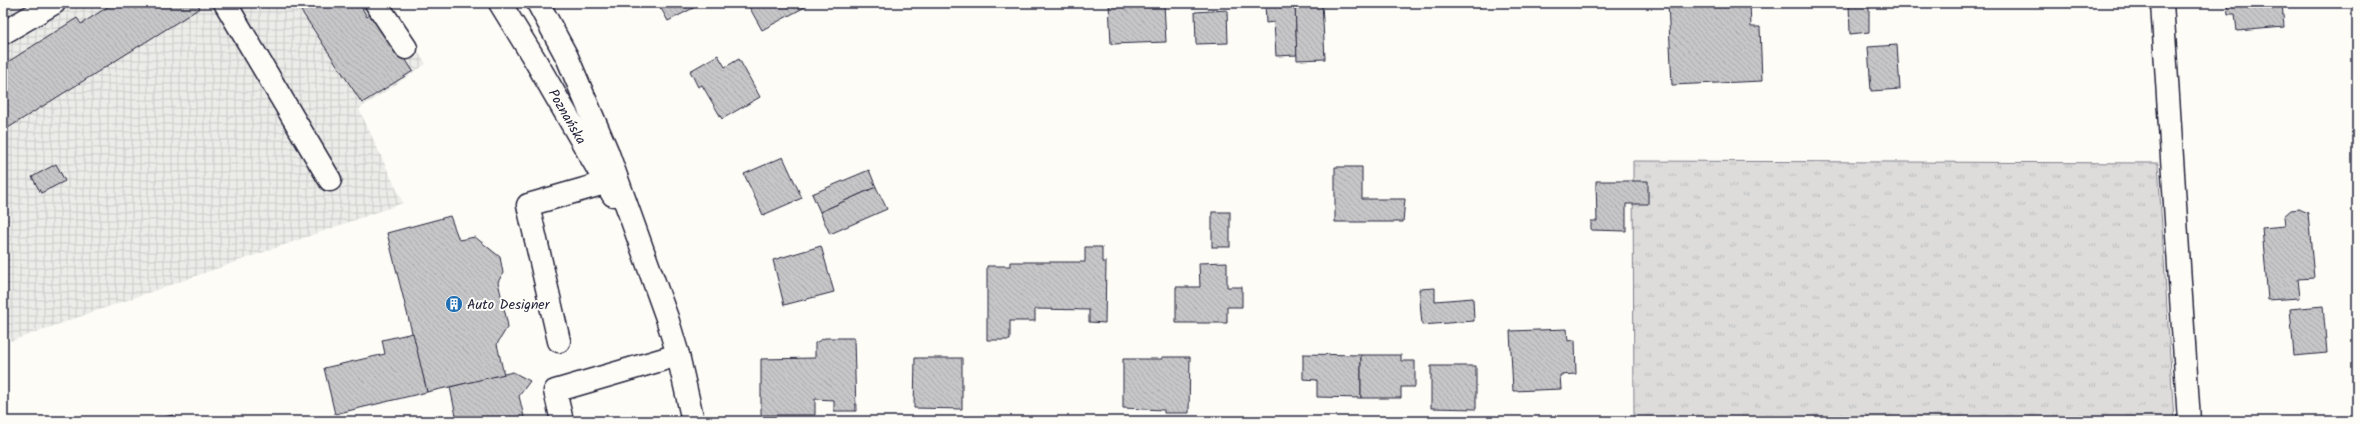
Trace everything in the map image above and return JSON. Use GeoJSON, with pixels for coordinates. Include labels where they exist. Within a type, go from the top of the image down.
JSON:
{"type":"FeatureCollection","features":[{"type":"Feature","properties":{"kind":"main road"},"geometry":{"type":"LineString","coordinates":[[3,33],[54,3]]}},
{"type":"Feature","properties":{"kind":"main road"},"geometry":{"type":"LineString","coordinates":[[225,3],[330,180]]}},
{"type":"Feature","properties":{"kind":"main road"},"geometry":{"type":"LineString","coordinates":[[376,3],[406,48]]}},
{"type":"Feature","properties":{"kind":"main road","name":"Poznańska"},"geometry":{"type":"LineString","coordinates":[[500,3],[634,230]]}},
{"type":"Feature","properties":{"kind":"main road","name":"Poznańska"},"geometry":{"type":"LineString","coordinates":[[538,3],[567,57],[607,151],[634,230],[667,318],[678,355],[693,421]]}},
{"type":"Feature","properties":{"kind":"main road"},"geometry":{"type":"LineString","coordinates":[[2162,3],[2189,421]]}},
{"type":"Feature","properties":{"kind":"main road"},"geometry":{"type":"LineString","coordinates":[[559,341],[528,205],[605,183]]}},
{"type":"Feature","properties":{"kind":"main road"},"geometry":{"type":"LineString","coordinates":[[562,421],[555,391],[678,355]]}},
{"type":"Feature","properties":{"kind":"shaded area"},"geometry":{"type":"Polygon","coordinates":[[[3,3],[387,3],[426,64],[359,109],[403,203],[11,341],[3,326],[3,3]]]}},
{"type":"Feature","properties":{"kind":"green space"},"geometry":{"type":"Polygon","coordinates":[[[1633,161],[2158,163],[2174,421],[1634,421],[1633,161]]]}},
{"type":"Feature","properties":{"kind":"building"},"geometry":{"type":"Polygon","coordinates":[[[114,3],[197,3],[200,8],[3,131],[3,65],[77,18],[81,24],[114,3]]]}},
{"type":"Feature","properties":{"kind":"building"},"geometry":{"type":"Polygon","coordinates":[[[296,3],[359,3],[367,17],[375,12],[413,71],[362,103],[296,3]]]}},
{"type":"Feature","properties":{"kind":"building"},"geometry":{"type":"Polygon","coordinates":[[[658,3],[703,3],[668,21],[658,3]]]}},
{"type":"Feature","properties":{"kind":"building"},"geometry":{"type":"Polygon","coordinates":[[[747,3],[803,3],[805,7],[762,30],[747,3]]]}},
{"type":"Feature","properties":{"kind":"building"},"geometry":{"type":"Polygon","coordinates":[[[1109,3],[1164,3],[1166,42],[1111,44],[1109,3]]]}},
{"type":"Feature","properties":{"kind":"building"},"geometry":{"type":"Polygon","coordinates":[[[1265,3],[1295,3],[1297,55],[1276,56],[1274,22],[1266,23],[1265,3]]]}},
{"type":"Feature","properties":{"kind":"building"},"geometry":{"type":"Polygon","coordinates":[[[1295,3],[1322,3],[1325,59],[1297,60],[1295,3]]]}},
{"type":"Feature","properties":{"kind":"building"},"geometry":{"type":"Polygon","coordinates":[[[1459,3],[1481,3],[1481,7],[1459,6],[1459,3]]]}},
{"type":"Feature","properties":{"kind":"building"},"geometry":{"type":"Polygon","coordinates":[[[1668,3],[1750,3],[1751,27],[1760,27],[1762,81],[1672,85],[1668,3]]]}},
{"type":"Feature","properties":{"kind":"building"},"geometry":{"type":"Polygon","coordinates":[[[1849,3],[1909,4],[1869,5],[1869,32],[1850,34],[1849,3]]]}},
{"type":"Feature","properties":{"kind":"building"},"geometry":{"type":"Polygon","coordinates":[[[2227,3],[2282,3],[2284,27],[2237,31],[2235,14],[2228,14],[2227,3]]]}},
{"type":"Feature","properties":{"kind":"building"},"geometry":{"type":"Polygon","coordinates":[[[1227,10],[1228,43],[1196,44],[1195,12],[1227,10]]]}},
{"type":"Feature","properties":{"kind":"building"},"geometry":{"type":"Polygon","coordinates":[[[1897,45],[1900,89],[1871,91],[1868,47],[1897,45]]]}},
{"type":"Feature","properties":{"kind":"building"},"geometry":{"type":"Polygon","coordinates":[[[718,55],[725,67],[739,59],[760,97],[722,119],[702,85],[698,87],[690,71],[718,55]]]}},
{"type":"Feature","properties":{"kind":"building"},"geometry":{"type":"Polygon","coordinates":[[[783,157],[802,198],[763,215],[744,174],[783,157]]]}},
{"type":"Feature","properties":{"kind":"building"},"geometry":{"type":"Polygon","coordinates":[[[56,164],[65,181],[41,193],[32,177],[56,164]]]}},
{"type":"Feature","properties":{"kind":"building"},"geometry":{"type":"Polygon","coordinates":[[[1335,167],[1362,167],[1362,199],[1405,199],[1403,222],[1335,222],[1335,167]]]}},
{"type":"Feature","properties":{"kind":"building"},"geometry":{"type":"Polygon","coordinates":[[[869,170],[876,187],[820,212],[812,194],[869,170]]]}},
{"type":"Feature","properties":{"kind":"building"},"geometry":{"type":"Polygon","coordinates":[[[1596,181],[1648,181],[1648,204],[1626,204],[1626,231],[1591,230],[1591,221],[1597,221],[1596,181]]]}},
{"type":"Feature","properties":{"kind":"building"},"geometry":{"type":"Polygon","coordinates":[[[876,187],[887,209],[830,234],[820,212],[876,187]]]}},
{"type":"Feature","properties":{"kind":"building"},"geometry":{"type":"Polygon","coordinates":[[[2299,209],[2308,213],[2314,278],[2298,279],[2300,298],[2268,300],[2262,228],[2285,226],[2284,216],[2291,210],[2299,209]]]}},
{"type":"Feature","properties":{"kind":"building"},"geometry":{"type":"Polygon","coordinates":[[[1212,212],[1230,212],[1230,247],[1212,247],[1212,212]]]}},
{"type":"Feature","properties":{"kind":"building","name":"Auto Designer"},"geometry":{"type":"Polygon","coordinates":[[[450,216],[459,240],[475,237],[500,257],[503,273],[498,282],[508,326],[497,344],[504,375],[427,392],[387,233],[450,216]]]}},
{"type":"Feature","properties":{"kind":"building"},"geometry":{"type":"Polygon","coordinates":[[[821,246],[834,292],[784,305],[773,260],[821,246]]]}},
{"type":"Feature","properties":{"kind":"building"},"geometry":{"type":"Polygon","coordinates":[[[1085,247],[1102,247],[1102,262],[1106,262],[1105,323],[1089,322],[1089,310],[1035,309],[1035,321],[1010,321],[1010,340],[987,340],[987,266],[1010,266],[1010,262],[1085,262],[1085,247]]]}},
{"type":"Feature","properties":{"kind":"building"},"geometry":{"type":"Polygon","coordinates":[[[1227,262],[1227,287],[1242,287],[1242,307],[1227,307],[1227,323],[1176,323],[1176,287],[1200,287],[1199,263],[1227,262]]]}},
{"type":"Feature","properties":{"kind":"building"},"geometry":{"type":"Polygon","coordinates":[[[1435,288],[1435,301],[1473,298],[1474,321],[1422,325],[1419,289],[1435,288]]]}},
{"type":"Feature","properties":{"kind":"building"},"geometry":{"type":"Polygon","coordinates":[[[2323,306],[2327,353],[2294,356],[2290,309],[2323,306]]]}},
{"type":"Feature","properties":{"kind":"building"},"geometry":{"type":"Polygon","coordinates":[[[1567,329],[1568,341],[1575,340],[1576,374],[1560,375],[1561,389],[1513,391],[1510,331],[1567,329]]]}},
{"type":"Feature","properties":{"kind":"building"},"geometry":{"type":"Polygon","coordinates":[[[413,333],[427,392],[335,414],[324,368],[385,354],[382,340],[413,333]]]}},
{"type":"Feature","properties":{"kind":"building"},"geometry":{"type":"Polygon","coordinates":[[[825,338],[854,338],[856,411],[834,411],[834,400],[815,399],[815,415],[761,415],[761,359],[815,358],[815,343],[825,338]]]}},
{"type":"Feature","properties":{"kind":"building"},"geometry":{"type":"Polygon","coordinates":[[[1303,354],[1361,355],[1361,398],[1317,397],[1317,380],[1303,379],[1303,354]]]}},
{"type":"Feature","properties":{"kind":"building"},"geometry":{"type":"Polygon","coordinates":[[[1361,355],[1401,355],[1401,361],[1415,361],[1415,387],[1401,387],[1401,398],[1361,398],[1361,355]]]}},
{"type":"Feature","properties":{"kind":"building"},"geometry":{"type":"Polygon","coordinates":[[[1162,357],[1190,357],[1189,413],[1164,413],[1164,410],[1123,408],[1123,359],[1162,359],[1162,357]]]}},
{"type":"Feature","properties":{"kind":"building"},"geometry":{"type":"Polygon","coordinates":[[[915,358],[962,358],[962,409],[914,408],[915,358]]]}},
{"type":"Feature","properties":{"kind":"building"},"geometry":{"type":"Polygon","coordinates":[[[1431,366],[1476,366],[1476,409],[1431,408],[1431,366]]]}},
{"type":"Feature","properties":{"kind":"building"},"geometry":{"type":"Polygon","coordinates":[[[513,372],[530,381],[519,396],[525,421],[457,421],[450,387],[513,372]]]}},
{"type":"Feature","properties":{"kind":"building"},"geometry":{"type":"Polygon","coordinates":[[[173,415],[174,421],[147,421],[173,415]]]}},
{"type":"Feature","properties":{"kind":"place","name":"Auto Designer"},"geometry":{"type":"Point","coordinates":[454,304]}}]}
